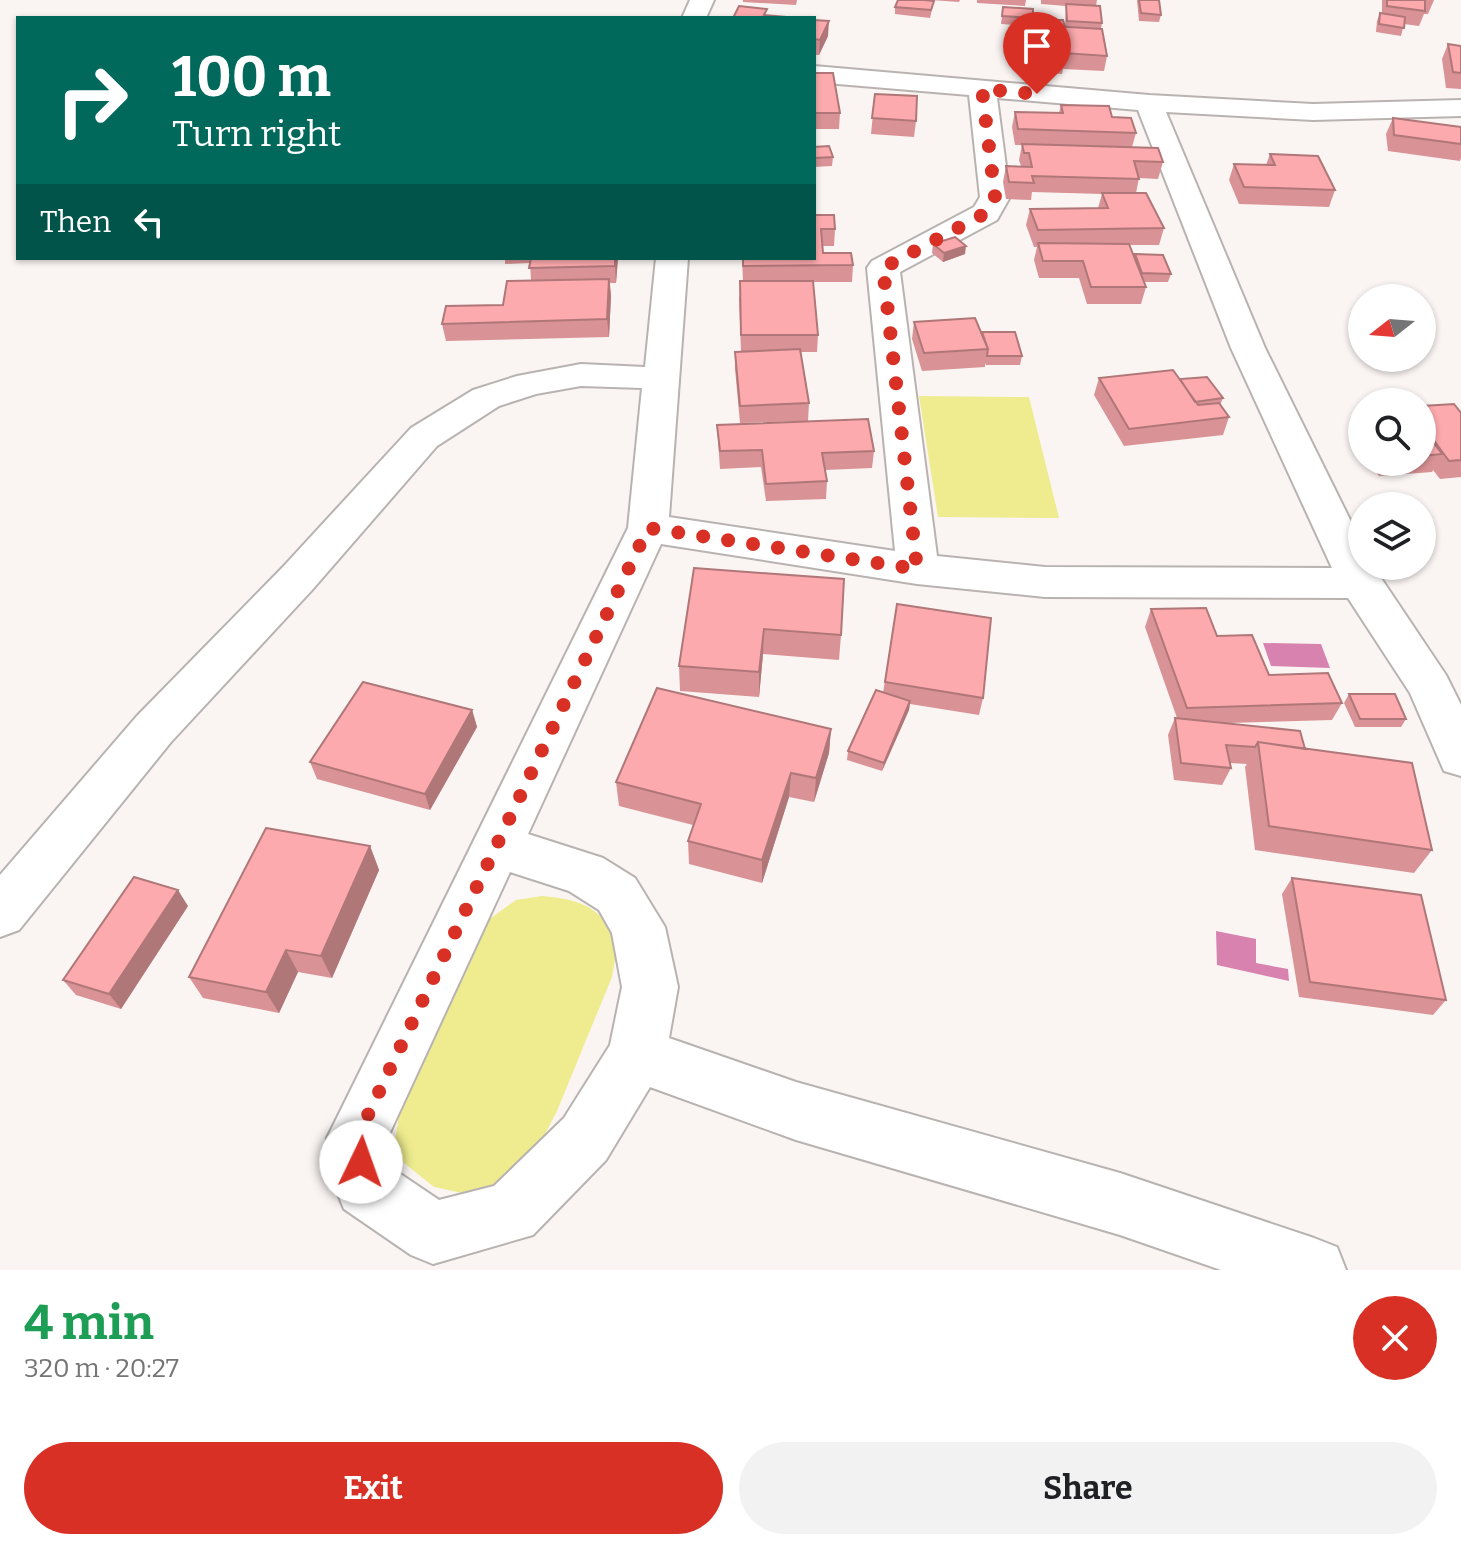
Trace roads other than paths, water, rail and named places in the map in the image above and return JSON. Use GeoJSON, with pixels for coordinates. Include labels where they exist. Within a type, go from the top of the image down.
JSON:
{"type":"FeatureCollection","features":[{"type":"Feature","properties":{"kind":"street"},"geometry":{"type":"LineString","coordinates":[[816,74],[1149,103],[1313,112],[1461,108]]}},
{"type":"Feature","properties":{"kind":"street"},"geometry":{"type":"LineString","coordinates":[[917,569],[883,268],[986,213],[991,205],[995,197],[982,89]]}},
{"type":"Feature","properties":{"kind":"street"},"geometry":{"type":"LineString","coordinates":[[1149,103],[1248,348],[1360,583],[1430,687],[1461,757]]}},
{"type":"Feature","properties":{"kind":"street"},"geometry":{"type":"LineString","coordinates":[[496,846],[585,874],[617,894],[638,927],[650,987],[637,1055],[585,1139],[511,1213],[433,1233],[366,1187],[357,1138],[496,846],[648,528],[672,260]]}},
{"type":"Feature","properties":{"kind":"street"},"geometry":{"type":"LineString","coordinates":[[0,913],[154,729],[297,579],[424,437],[486,398],[530,384],[581,375],[660,378]]}},
{"type":"Feature","properties":{"kind":"street"},"geometry":{"type":"LineString","coordinates":[[648,528],[917,569],[1045,582],[1360,583]]}},
{"type":"Feature","properties":{"kind":"street"},"geometry":{"type":"LineString","coordinates":[[637,1055],[796,1111],[1120,1204],[1314,1270]]}}]}
